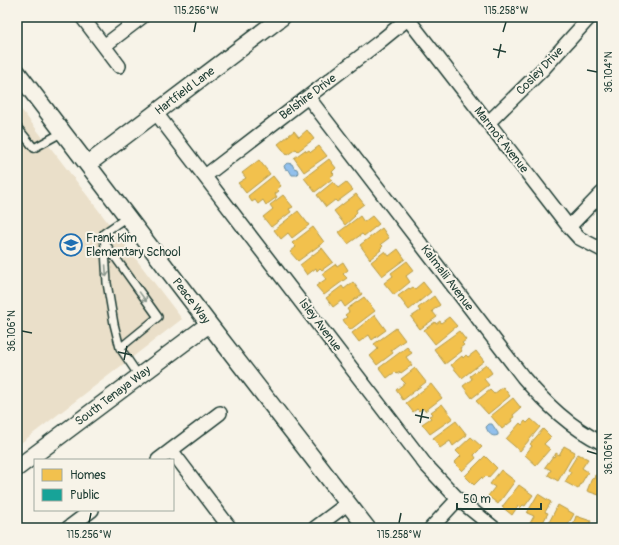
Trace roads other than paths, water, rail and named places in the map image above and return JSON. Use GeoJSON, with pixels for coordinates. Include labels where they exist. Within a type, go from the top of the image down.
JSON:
{"type":"FeatureCollection","features":[{"type":"Feature","properties":{"kind":"street"},"geometry":{"type":"LineString","coordinates":[[82,17],[119,66]]}},
{"type":"Feature","properties":{"kind":"street"},"geometry":{"type":"LineString","coordinates":[[104,46],[142,17]]}},
{"type":"Feature","properties":{"kind":"street","name":"Hartfield Lane"},"geometry":{"type":"LineString","coordinates":[[88,164],[282,17]]}},
{"type":"Feature","properties":{"kind":"street","name":"Cosley Drive"},"geometry":{"type":"LineString","coordinates":[[488,123],[545,67],[590,17]]}},
{"type":"Feature","properties":{"kind":"street","name":"Marmot Avenue"},"geometry":{"type":"LineString","coordinates":[[409,18],[569,227],[580,238],[602,250]]}},
{"type":"Feature","properties":{"kind":"street","name":"Belshire Drive"},"geometry":{"type":"LineString","coordinates":[[205,176],[409,18]]}},
{"type":"Feature","properties":{"kind":"street","name":"Peace Way"},"geometry":{"type":"LineString","coordinates":[[19,78],[88,164],[209,324],[367,528]]}},
{"type":"Feature","properties":{"kind":"street","name":"Kalmalii Avenue"},"geometry":{"type":"LineString","coordinates":[[308,97],[522,377],[559,414],[580,431],[602,443]]}},
{"type":"Feature","properties":{"kind":"street","name":"Isley Avenue"},"geometry":{"type":"LineString","coordinates":[[156,113],[425,464],[458,499],[494,528]]}},
{"type":"Feature","properties":{"kind":"street"},"geometry":{"type":"LineString","coordinates":[[569,227],[602,192]]}},
{"type":"Feature","properties":{"kind":"street","name":"South Tenaya Way"},"geometry":{"type":"LineString","coordinates":[[17,468],[209,324]]}},
{"type":"Feature","properties":{"kind":"street"},"geometry":{"type":"LineString","coordinates":[[159,459],[220,413]]}},
{"type":"Feature","properties":{"kind":"street"},"geometry":{"type":"LineString","coordinates":[[171,450],[230,528]]}},
{"type":"Feature","properties":{"kind":"street"},"geometry":{"type":"LineString","coordinates":[[431,528],[458,499]]}},
{"type":"Feature","properties":{"kind":"street"},"geometry":{"type":"LineString","coordinates":[[315,528],[347,504]]}},
{"type":"Feature","properties":{"kind":"street"},"geometry":{"type":"LineString","coordinates":[[68,528],[91,511]]}},
{"type":"Feature","properties":{"kind":"lane"},"geometry":{"type":"LineString","coordinates":[[17,127],[34,148],[63,132]]}},
{"type":"Feature","properties":{"kind":"lane"},"geometry":{"type":"LineString","coordinates":[[128,217],[104,233],[104,243],[107,283],[120,348],[139,376]]}},
{"type":"Feature","properties":{"kind":"lane"},"geometry":{"type":"LineString","coordinates":[[104,243],[158,317],[120,348]]}},
{"type":"Feature","properties":{"kind":"water"},"geometry":{"type":"Polygon","coordinates":[[[287,163],[292,164],[294,168],[297,169],[297,175],[292,175],[289,170],[285,169],[284,166],[287,163]]]}},
{"type":"Feature","properties":{"kind":"water"},"geometry":{"type":"Polygon","coordinates":[[[489,424],[492,424],[498,435],[494,436],[489,433],[486,427],[489,424]]]}},
{"type":"Feature","properties":{"kind":"place","name":"Frank Kim Elementary School"},"geometry":{"type":"Point","coordinates":[71,245]}}]}
